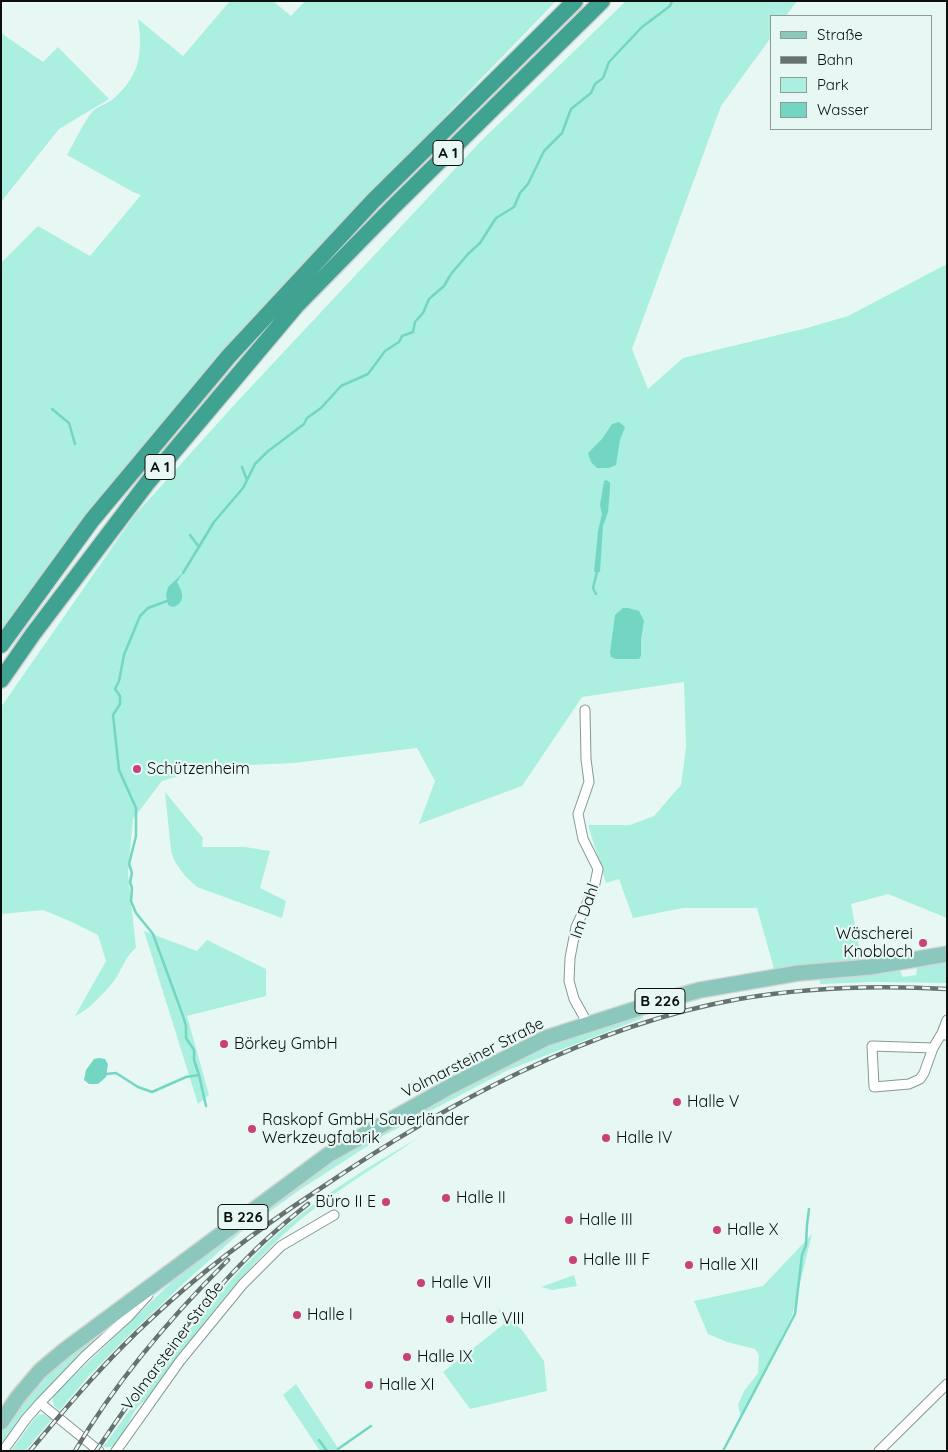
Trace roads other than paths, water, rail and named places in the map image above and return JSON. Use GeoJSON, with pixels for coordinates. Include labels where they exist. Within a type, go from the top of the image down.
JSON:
{"type":"FeatureCollection","features":[{"type":"Feature","properties":{"kind":"highway","name":"A 1"},"geometry":{"type":"LineString","coordinates":[[1,645],[92,520],[144,456],[275,305],[373,201],[575,1]]}},
{"type":"Feature","properties":{"kind":"highway","name":"A 1"},"geometry":{"type":"LineString","coordinates":[[1,680],[33,634],[148,482],[296,306],[401,199],[602,1]]}},
{"type":"Feature","properties":{"kind":"main road","name":"Volmarsteiner Straße"},"geometry":{"type":"LineString","coordinates":[[1,1422],[40,1371],[71,1345],[328,1155],[506,1057],[546,1038],[700,990],[812,972],[870,967],[947,954]]}},
{"type":"Feature","properties":{"kind":"street","name":"Im Dahl"},"geometry":{"type":"LineString","coordinates":[[585,710],[586,758],[589,782],[578,814],[584,839],[598,869],[594,888],[576,927],[570,958],[569,981],[574,999],[588,1024]]}},
{"type":"Feature","properties":{"kind":"street"},"geometry":{"type":"LineString","coordinates":[[933,1048],[872,1046],[874,1087],[908,1084],[920,1079],[933,1048],[944,1034],[946,1020]]}},
{"type":"Feature","properties":{"kind":"street","name":"Volmarsteiner Straße"},"geometry":{"type":"LineString","coordinates":[[116,1451],[180,1362],[243,1284],[280,1246],[334,1216]]}},
{"type":"Feature","properties":{"kind":"street","name":"Volmarsteiner Straße"},"geometry":{"type":"LineString","coordinates":[[3,1451],[40,1402],[85,1356],[128,1317],[163,1278]]}},
{"type":"Feature","properties":{"kind":"street"},"geometry":{"type":"LineString","coordinates":[[879,1451],[947,1384]]}},
{"type":"Feature","properties":{"kind":"street"},"geometry":{"type":"LineString","coordinates":[[40,1402],[99,1451]]}},
{"type":"Feature","properties":{"kind":"water"},"geometry":{"type":"Polygon","coordinates":[[[619,422],[625,427],[620,440],[616,465],[609,468],[597,468],[591,462],[588,453],[602,439],[612,424],[619,422]]]}},
{"type":"Feature","properties":{"kind":"water"},"geometry":{"type":"Polygon","coordinates":[[[607,480],[610,483],[610,489],[608,512],[603,526],[600,572],[594,572],[598,531],[602,514],[600,505],[604,481],[607,480]]]}},
{"type":"Feature","properties":{"kind":"water"},"geometry":{"type":"Polygon","coordinates":[[[183,573],[177,582],[182,593],[182,600],[173,607],[168,605],[166,595],[168,587],[183,573]]]}},
{"type":"Feature","properties":{"kind":"water"},"geometry":{"type":"Polygon","coordinates":[[[623,608],[639,611],[644,621],[641,656],[639,659],[616,659],[611,657],[615,615],[623,608]]]}},
{"type":"Feature","properties":{"kind":"water"},"geometry":{"type":"Polygon","coordinates":[[[94,1059],[105,1059],[108,1064],[106,1077],[98,1084],[89,1084],[84,1080],[86,1070],[94,1059]]]}},
{"type":"Feature","properties":{"kind":"waterway"},"geometry":{"type":"LineString","coordinates":[[183,573],[214,522],[243,488],[255,464],[267,452],[304,424],[307,418],[321,408],[341,386],[368,374],[385,351],[399,342],[402,336],[413,332],[415,322],[423,313],[429,299],[444,286],[451,274],[480,243],[496,218],[514,207],[544,151],[562,133],[571,109],[591,93],[595,84],[603,78],[609,62],[642,27],[670,6],[672,1]]}},
{"type":"Feature","properties":{"kind":"waterway"},"geometry":{"type":"LineString","coordinates":[[52,409],[69,423],[75,444]]}},
{"type":"Feature","properties":{"kind":"waterway"},"geometry":{"type":"LineString","coordinates":[[242,467],[247,480]]}},
{"type":"Feature","properties":{"kind":"waterway"},"geometry":{"type":"LineString","coordinates":[[190,535],[199,547]]}},
{"type":"Feature","properties":{"kind":"waterway"},"geometry":{"type":"LineString","coordinates":[[596,594],[593,588],[597,572]]}},
{"type":"Feature","properties":{"kind":"waterway"},"geometry":{"type":"LineString","coordinates":[[167,601],[148,608],[140,616],[124,655],[119,681],[115,689],[120,696],[120,704],[113,715],[119,770],[136,808],[136,836],[129,864],[132,873],[130,882],[132,888],[131,901],[136,913],[153,934],[183,1016],[186,1026],[186,1038],[194,1050],[194,1060],[206,1106]]}},
{"type":"Feature","properties":{"kind":"waterway"},"geometry":{"type":"LineString","coordinates":[[106,1074],[116,1073],[138,1087],[152,1092],[186,1077],[199,1075]]}},
{"type":"Feature","properties":{"kind":"waterway"},"geometry":{"type":"LineString","coordinates":[[723,1451],[795,1314],[802,1255],[806,1245],[809,1209]]}},
{"type":"Feature","properties":{"kind":"waterway"},"geometry":{"type":"LineString","coordinates":[[338,1449],[371,1426]]}},
{"type":"Feature","properties":{"kind":"waterway"},"geometry":{"type":"LineString","coordinates":[[319,1440],[327,1451]]}},
{"type":"Feature","properties":{"kind":"railway"},"geometry":{"type":"LineString","coordinates":[[30,1451],[120,1349],[192,1282],[296,1204],[366,1158],[466,1099],[572,1049],[627,1028],[683,1011],[739,999],[791,992],[843,988],[947,989]]}},
{"type":"Feature","properties":{"kind":"railway"},"geometry":{"type":"LineString","coordinates":[[96,1451],[169,1348],[208,1300],[258,1247],[308,1204]]}},
{"type":"Feature","properties":{"kind":"railway"},"geometry":{"type":"LineString","coordinates":[[75,1451],[126,1375],[165,1327],[228,1260]]}},
{"type":"Feature","properties":{"kind":"place","name":"Schützenheim"},"geometry":{"type":"Point","coordinates":[137,769]}},
{"type":"Feature","properties":{"kind":"place","name":"Wäscherei Knobloch"},"geometry":{"type":"Point","coordinates":[923,943]}},
{"type":"Feature","properties":{"kind":"place","name":"Börkey GmbH"},"geometry":{"type":"Point","coordinates":[224,1044]}},
{"type":"Feature","properties":{"kind":"place","name":"Halle V"},"geometry":{"type":"Point","coordinates":[677,1102]}},
{"type":"Feature","properties":{"kind":"place","name":"Raskopf GmbH Sauerländer Werkzeugfabrik"},"geometry":{"type":"Point","coordinates":[252,1129]}},
{"type":"Feature","properties":{"kind":"place","name":"Halle IV"},"geometry":{"type":"Point","coordinates":[606,1138]}},
{"type":"Feature","properties":{"kind":"place","name":"Halle II"},"geometry":{"type":"Point","coordinates":[446,1198]}},
{"type":"Feature","properties":{"kind":"place","name":"Büro II E"},"geometry":{"type":"Point","coordinates":[386,1202]}},
{"type":"Feature","properties":{"kind":"place","name":"Halle III"},"geometry":{"type":"Point","coordinates":[569,1220]}},
{"type":"Feature","properties":{"kind":"place","name":"Halle X"},"geometry":{"type":"Point","coordinates":[717,1230]}},
{"type":"Feature","properties":{"kind":"place","name":"Halle III F"},"geometry":{"type":"Point","coordinates":[573,1260]}},
{"type":"Feature","properties":{"kind":"place","name":"Halle XII"},"geometry":{"type":"Point","coordinates":[689,1265]}},
{"type":"Feature","properties":{"kind":"place","name":"Halle VII"},"geometry":{"type":"Point","coordinates":[421,1283]}},
{"type":"Feature","properties":{"kind":"place","name":"Halle I"},"geometry":{"type":"Point","coordinates":[297,1315]}},
{"type":"Feature","properties":{"kind":"place","name":"Halle VIII"},"geometry":{"type":"Point","coordinates":[450,1319]}},
{"type":"Feature","properties":{"kind":"place","name":"Halle IX"},"geometry":{"type":"Point","coordinates":[407,1357]}},
{"type":"Feature","properties":{"kind":"place","name":"Halle XI"},"geometry":{"type":"Point","coordinates":[369,1385]}}]}
